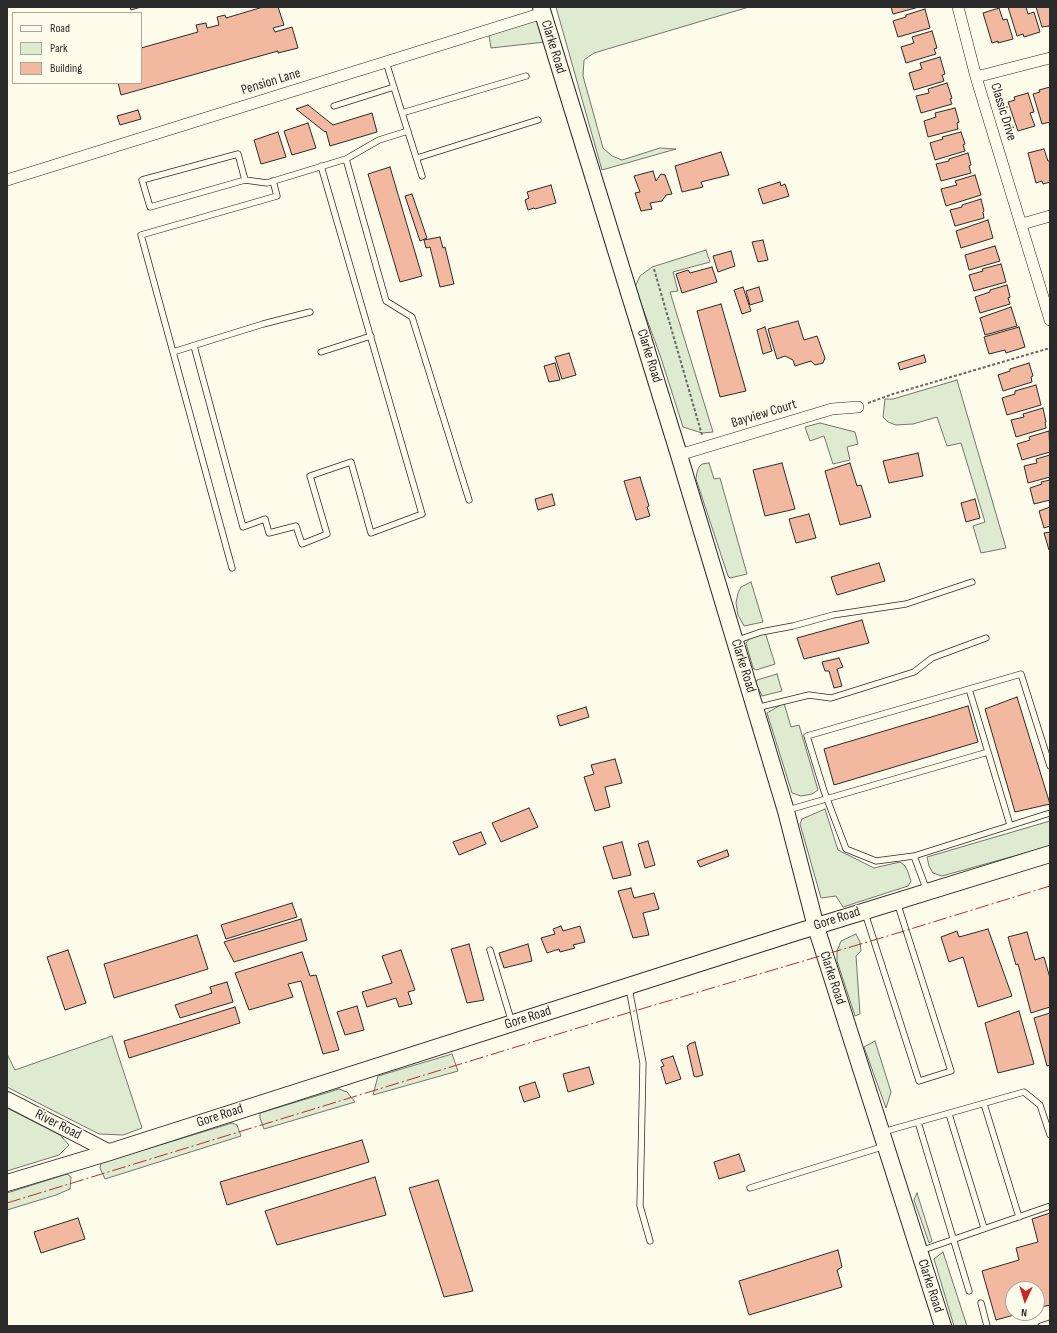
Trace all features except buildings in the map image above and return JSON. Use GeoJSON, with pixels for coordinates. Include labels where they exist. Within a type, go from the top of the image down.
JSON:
{"type":"FeatureCollection","features":[{"type":"Feature","properties":{"kind":"main road","name":"Clarke Road"},"geometry":{"type":"LineString","coordinates":[[542,10],[679,455],[786,811],[816,927],[943,1326]]}},
{"type":"Feature","properties":{"kind":"main road","name":"Gore Road"},"geometry":{"type":"LineString","coordinates":[[7,1183],[110,1152],[864,911],[1050,854]]}},
{"type":"Feature","properties":{"kind":"street","name":"Classic Drive"},"geometry":{"type":"LineString","coordinates":[[958,7],[976,77],[1050,320]]}},
{"type":"Feature","properties":{"kind":"street","name":"Pension Lane"},"geometry":{"type":"LineString","coordinates":[[7,180],[386,62],[542,10]]}},
{"type":"Feature","properties":{"kind":"street"},"geometry":{"type":"LineString","coordinates":[[976,77],[1050,58]]}},
{"type":"Feature","properties":{"kind":"street"},"geometry":{"type":"LineString","coordinates":[[1022,224],[1050,216]]}},
{"type":"Feature","properties":{"kind":"street","name":"Bayview Court"},"geometry":{"type":"LineString","coordinates":[[679,455],[832,409],[858,407]]}},
{"type":"Feature","properties":{"kind":"street","name":"River Road"},"geometry":{"type":"LineString","coordinates":[[7,1099],[110,1152]]}},
{"type":"Feature","properties":{"kind":"lane"},"geometry":{"type":"LineString","coordinates":[[386,62],[422,176]]}},
{"type":"Feature","properties":{"kind":"lane"},"geometry":{"type":"LineString","coordinates":[[402,113],[526,76]]}},
{"type":"Feature","properties":{"kind":"lane"},"geometry":{"type":"LineString","coordinates":[[334,106],[394,87]]}},
{"type":"Feature","properties":{"kind":"lane"},"geometry":{"type":"LineString","coordinates":[[417,158],[538,120]]}},
{"type":"Feature","properties":{"kind":"lane"},"geometry":{"type":"LineString","coordinates":[[245,180],[238,154],[142,180],[150,207],[245,180],[267,182],[273,181],[346,159],[379,140],[408,131]]}},
{"type":"Feature","properties":{"kind":"lane"},"geometry":{"type":"LineString","coordinates":[[346,159],[386,301],[412,317],[469,500]]}},
{"type":"Feature","properties":{"kind":"lane"},"geometry":{"type":"LineString","coordinates":[[194,346],[243,526],[265,520],[269,534],[296,526],[302,544],[328,534],[310,476],[351,462],[371,533],[422,514],[321,166]]}},
{"type":"Feature","properties":{"kind":"lane"},"geometry":{"type":"LineString","coordinates":[[232,568],[141,235],[277,196],[273,181]]}},
{"type":"Feature","properties":{"kind":"lane"},"geometry":{"type":"LineString","coordinates":[[173,352],[263,324],[310,312]]}},
{"type":"Feature","properties":{"kind":"lane"},"geometry":{"type":"LineString","coordinates":[[321,352],[371,336]]}},
{"type":"Feature","properties":{"kind":"lane"},"geometry":{"type":"LineString","coordinates":[[735,641],[761,632],[793,626],[833,615],[906,604],[972,582]]}},
{"type":"Feature","properties":{"kind":"lane"},"geometry":{"type":"LineString","coordinates":[[755,708],[809,695],[831,698],[914,672],[932,658],[986,638]]}},
{"type":"Feature","properties":{"kind":"lane"},"geometry":{"type":"LineString","coordinates":[[1050,766],[1021,674],[807,736],[827,798],[846,849],[876,861],[914,856],[1050,813]]}},
{"type":"Feature","properties":{"kind":"lane"},"geometry":{"type":"LineString","coordinates":[[969,689],[1010,825]]}},
{"type":"Feature","properties":{"kind":"lane"},"geometry":{"type":"LineString","coordinates":[[786,811],[988,752]]}},
{"type":"Feature","properties":{"kind":"lane"},"geometry":{"type":"LineString","coordinates":[[914,856],[927,892]]}},
{"type":"Feature","properties":{"kind":"lane"},"geometry":{"type":"LineString","coordinates":[[864,911],[919,1081],[951,1071],[897,901]]}},
{"type":"Feature","properties":{"kind":"lane"},"geometry":{"type":"LineString","coordinates":[[490,950],[512,1023]]}},
{"type":"Feature","properties":{"kind":"lane"},"geometry":{"type":"LineString","coordinates":[[629,986],[643,1063],[640,1206],[650,1241]]}},
{"type":"Feature","properties":{"kind":"lane"},"geometry":{"type":"LineString","coordinates":[[750,1188],[884,1139],[918,1122],[1024,1092],[1040,1105],[1050,1135]]}},
{"type":"Feature","properties":{"kind":"lane"},"geometry":{"type":"LineString","coordinates":[[984,1104],[1018,1217]]}},
{"type":"Feature","properties":{"kind":"lane"},"geometry":{"type":"LineString","coordinates":[[949,1114],[984,1228]]}},
{"type":"Feature","properties":{"kind":"lane"},"geometry":{"type":"LineString","coordinates":[[918,1122],[969,1291]]}},
{"type":"Feature","properties":{"kind":"lane"},"geometry":{"type":"LineString","coordinates":[[919,1251],[1050,1206]]}},
{"type":"Feature","properties":{"kind":"lane"},"geometry":{"type":"LineString","coordinates":[[981,1303],[987,1326]]}},
{"type":"Feature","properties":{"kind":"lane"},"geometry":{"type":"LineString","coordinates":[[1041,1326],[1050,1323]]}},
{"type":"Feature","properties":{"kind":"path"},"geometry":{"type":"LineString","coordinates":[[654,269],[702,435]]}},
{"type":"Feature","properties":{"kind":"path"},"geometry":{"type":"LineString","coordinates":[[858,407],[893,394],[1050,348]]}},
{"type":"Feature","properties":{"kind":"green space"},"geometry":{"type":"Polygon","coordinates":[[[556,7],[749,7],[594,53],[584,60],[583,76],[603,148],[612,156],[622,160],[660,148],[676,149],[602,170],[556,7]]]}},
{"type":"Feature","properties":{"kind":"green space"},"geometry":{"type":"Polygon","coordinates":[[[539,19],[545,42],[491,48],[489,35],[539,19]]]}},
{"type":"Feature","properties":{"kind":"green space"},"geometry":{"type":"Polygon","coordinates":[[[706,250],[710,262],[673,272],[678,291],[670,292],[713,432],[702,433],[683,427],[660,355],[635,287],[640,276],[652,267],[706,250]]]}},
{"type":"Feature","properties":{"kind":"green space"},"geometry":{"type":"Polygon","coordinates":[[[957,380],[1006,548],[981,553],[973,526],[985,522],[961,443],[947,446],[937,417],[913,424],[896,425],[888,422],[883,417],[885,399],[893,399],[957,380]]]}},
{"type":"Feature","properties":{"kind":"green space"},"geometry":{"type":"Polygon","coordinates":[[[820,423],[855,432],[858,444],[847,447],[850,460],[833,464],[824,436],[810,441],[805,427],[820,423]]]}},
{"type":"Feature","properties":{"kind":"green space"},"geometry":{"type":"Polygon","coordinates":[[[709,463],[714,479],[720,478],[747,574],[730,578],[728,576],[696,479],[699,467],[702,464],[709,463]]]}},
{"type":"Feature","properties":{"kind":"green space"},"geometry":{"type":"Polygon","coordinates":[[[751,582],[763,622],[744,626],[738,615],[736,603],[741,587],[751,582]]]}},
{"type":"Feature","properties":{"kind":"green space"},"geometry":{"type":"Polygon","coordinates":[[[765,632],[775,664],[756,670],[753,668],[746,643],[750,638],[765,632]]]}},
{"type":"Feature","properties":{"kind":"green space"},"geometry":{"type":"Polygon","coordinates":[[[777,674],[782,691],[762,696],[756,683],[757,680],[777,674]]]}},
{"type":"Feature","properties":{"kind":"green space"},"geometry":{"type":"Polygon","coordinates":[[[784,703],[791,727],[799,725],[818,790],[812,794],[801,796],[792,793],[767,713],[784,703]]]}},
{"type":"Feature","properties":{"kind":"green space"},"geometry":{"type":"Polygon","coordinates":[[[825,809],[838,850],[874,868],[900,862],[905,866],[911,881],[908,886],[843,907],[836,896],[821,898],[800,824],[802,819],[825,809]]]}},
{"type":"Feature","properties":{"kind":"green space"},"geometry":{"type":"Polygon","coordinates":[[[1050,821],[1050,846],[942,876],[933,873],[929,866],[927,857],[1050,821]]]}},
{"type":"Feature","properties":{"kind":"green space"},"geometry":{"type":"Polygon","coordinates":[[[856,934],[860,942],[861,951],[856,956],[860,1014],[855,1016],[837,961],[837,951],[841,941],[856,934]]]}},
{"type":"Feature","properties":{"kind":"green space"},"geometry":{"type":"Polygon","coordinates":[[[112,1036],[142,1128],[123,1135],[99,1134],[7,1087],[7,1054],[15,1070],[112,1036]]]}},
{"type":"Feature","properties":{"kind":"green space"},"geometry":{"type":"Polygon","coordinates":[[[875,1041],[891,1092],[886,1108],[864,1047],[875,1041]]]}},
{"type":"Feature","properties":{"kind":"green space"},"geometry":{"type":"Polygon","coordinates":[[[452,1054],[458,1071],[373,1095],[378,1076],[452,1054]]]}},
{"type":"Feature","properties":{"kind":"green space"},"geometry":{"type":"Polygon","coordinates":[[[339,1089],[347,1092],[355,1102],[264,1129],[260,1118],[260,1113],[339,1089]]]}},
{"type":"Feature","properties":{"kind":"green space"},"geometry":{"type":"Polygon","coordinates":[[[7,1108],[60,1135],[69,1145],[59,1155],[7,1171],[7,1108]]]}},
{"type":"Feature","properties":{"kind":"green space"},"geometry":{"type":"Polygon","coordinates":[[[232,1123],[237,1125],[241,1136],[105,1179],[100,1168],[101,1163],[232,1123]]]}},
{"type":"Feature","properties":{"kind":"green space"},"geometry":{"type":"Polygon","coordinates":[[[67,1174],[71,1177],[70,1189],[56,1195],[7,1210],[7,1193],[67,1174]]]}},
{"type":"Feature","properties":{"kind":"green space"},"geometry":{"type":"Polygon","coordinates":[[[917,1193],[932,1241],[929,1243],[914,1200],[917,1193]]]}},
{"type":"Feature","properties":{"kind":"green space"},"geometry":{"type":"Polygon","coordinates":[[[943,1252],[967,1326],[954,1326],[934,1259],[943,1252]]]}},
{"type":"Feature","properties":{"kind":"power"},"geometry":{"type":"LineString","coordinates":[[7,1203],[604,1020],[1050,886]]}}]}
